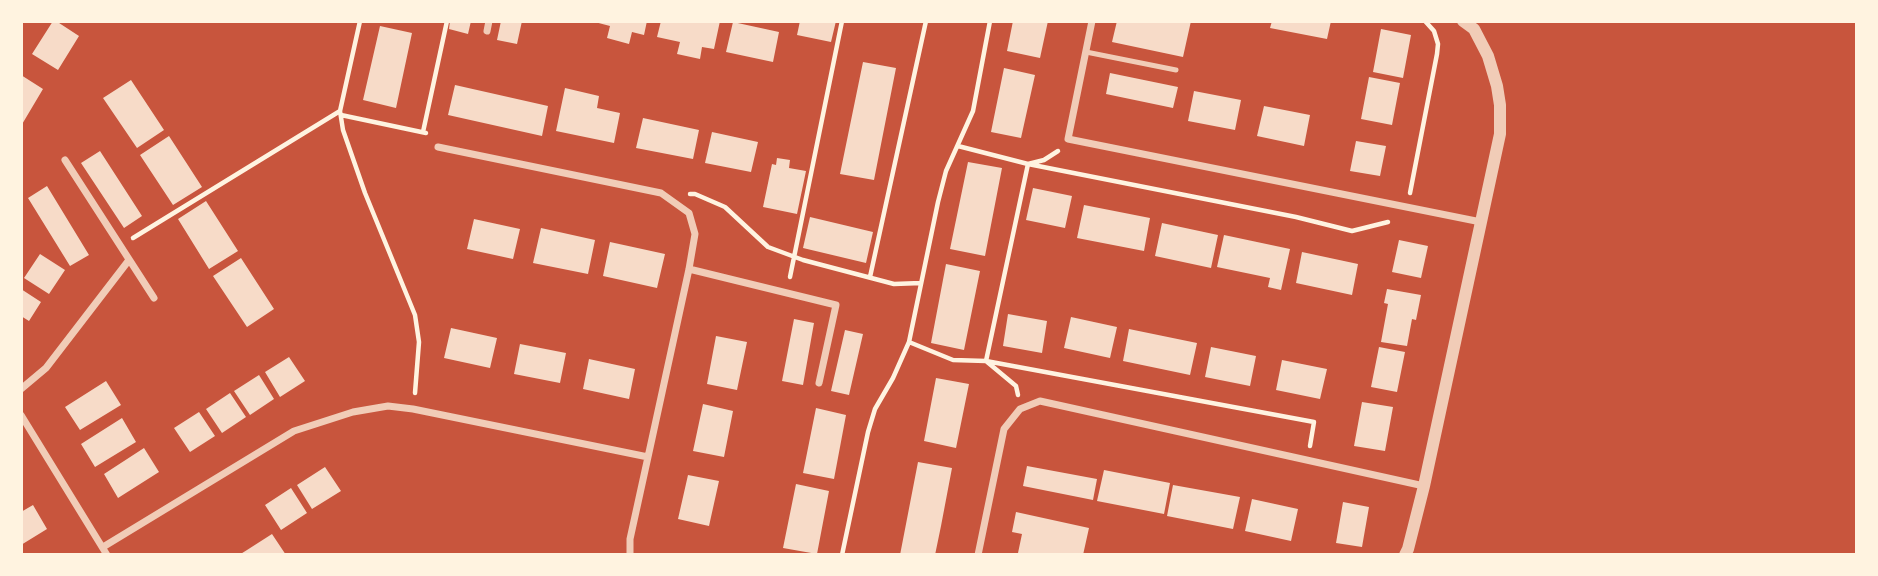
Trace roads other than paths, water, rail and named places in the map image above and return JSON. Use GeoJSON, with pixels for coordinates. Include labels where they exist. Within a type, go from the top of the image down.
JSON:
{"type":"FeatureCollection","features":[{"type":"Feature","properties":{"kind":"street"},"geometry":{"type":"LineString","coordinates":[[487,31],[489,21]]}},
{"type":"Feature","properties":{"kind":"street"},"geometry":{"type":"LineString","coordinates":[[1092,21],[1068,139],[1481,222]]}},
{"type":"Feature","properties":{"kind":"street"},"geometry":{"type":"LineString","coordinates":[[1405,555],[1424,486],[1500,134],[1500,105],[1488,56],[1474,29],[1463,21]]}},
{"type":"Feature","properties":{"kind":"street"},"geometry":{"type":"LineString","coordinates":[[438,147],[661,192],[690,213],[695,234],[689,269],[630,538],[630,555]]}},
{"type":"Feature","properties":{"kind":"street"},"geometry":{"type":"LineString","coordinates":[[65,160],[154,298]]}},
{"type":"Feature","properties":{"kind":"street"},"geometry":{"type":"LineString","coordinates":[[21,389],[46,368],[129,260]]}},
{"type":"Feature","properties":{"kind":"street"},"geometry":{"type":"LineString","coordinates":[[689,269],[836,305],[819,383]]}},
{"type":"Feature","properties":{"kind":"street"},"geometry":{"type":"LineString","coordinates":[[978,555],[1004,429],[1020,409],[1040,401],[1424,486]]}},
{"type":"Feature","properties":{"kind":"street"},"geometry":{"type":"LineString","coordinates":[[21,415],[105,551],[294,431],[353,412],[388,406],[413,408],[648,457]]}},
{"type":"Feature","properties":{"kind":"lane"},"geometry":{"type":"LineString","coordinates":[[1086,52],[1176,70]]}}]}
